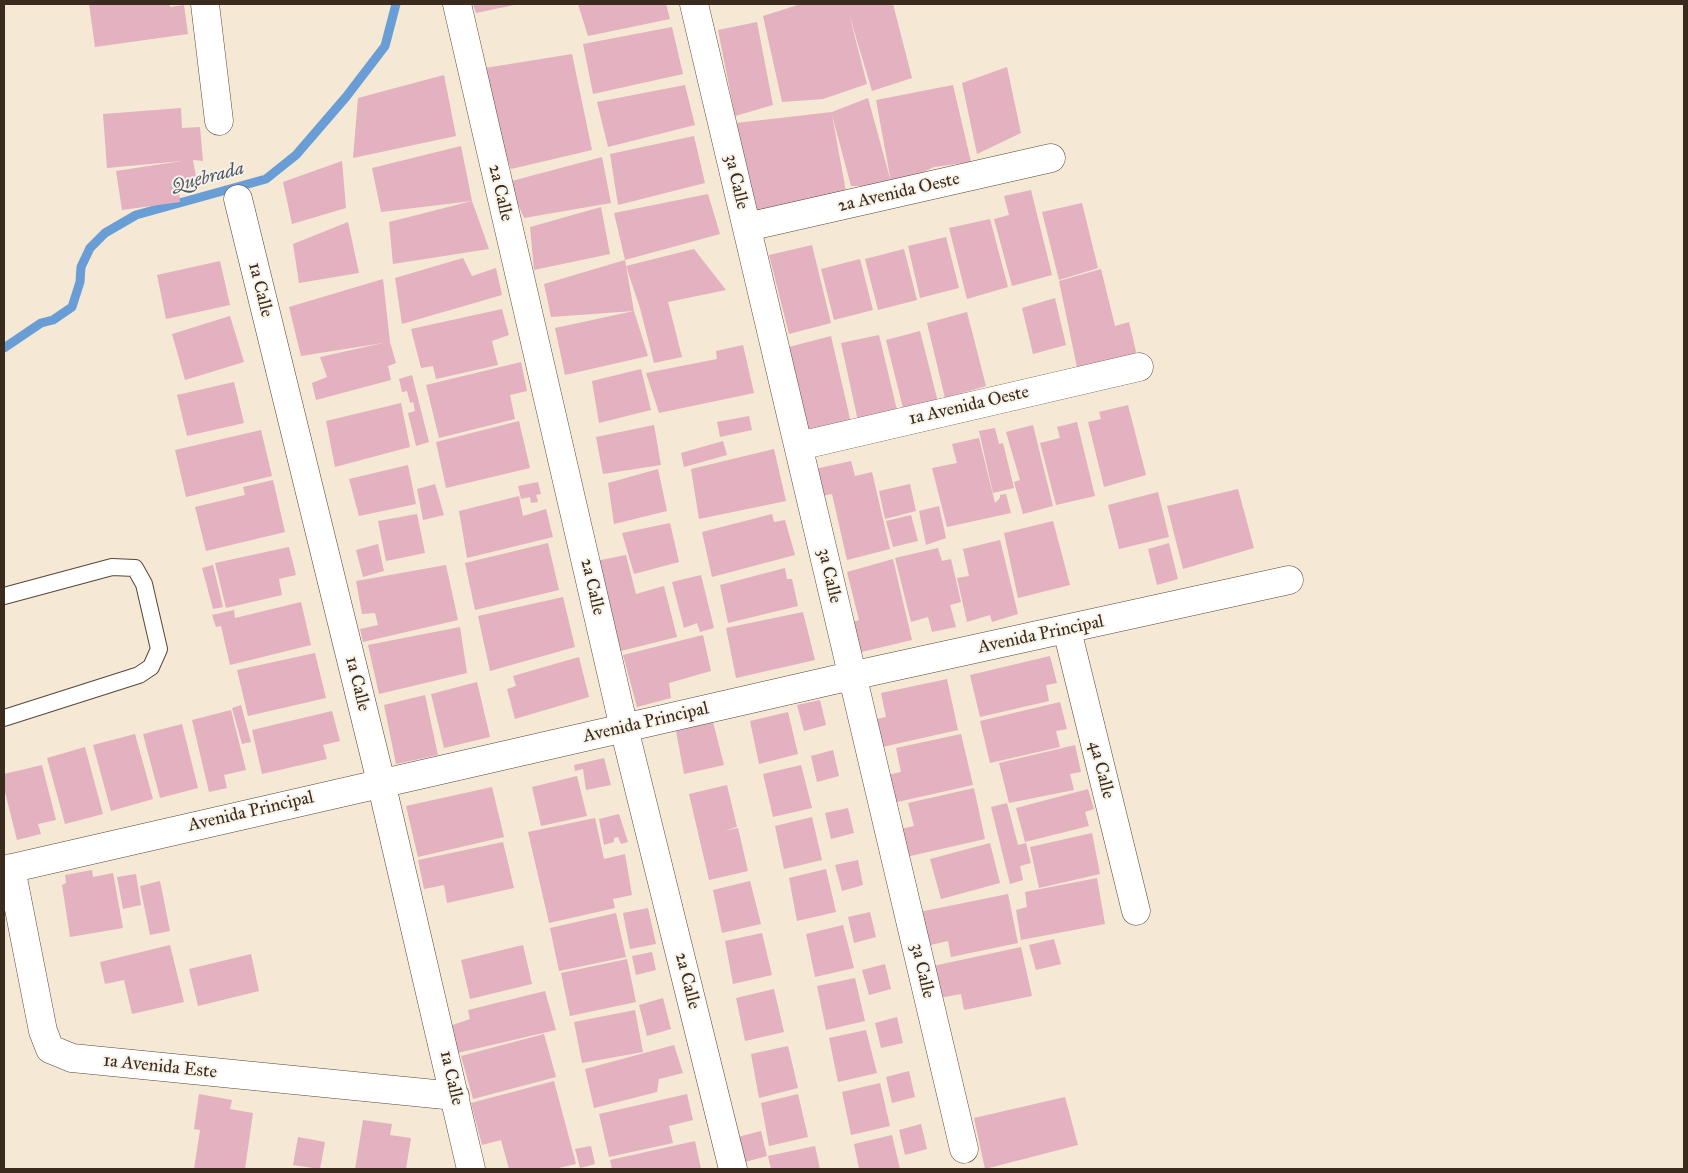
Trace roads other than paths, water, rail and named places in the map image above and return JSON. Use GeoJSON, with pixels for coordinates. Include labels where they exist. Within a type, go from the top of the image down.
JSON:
{"type":"FeatureCollection","features":[{"type":"Feature","properties":{"kind":"street"},"geometry":{"type":"LineString","coordinates":[[205,4],[219,122]]}},
{"type":"Feature","properties":{"kind":"street","name":"2a Calle"},"geometry":{"type":"LineString","coordinates":[[457,4],[624,728],[733,1169]]}},
{"type":"Feature","properties":{"kind":"street","name":"3a Calle"},"geometry":{"type":"LineString","coordinates":[[695,4],[964,1149]]}},
{"type":"Feature","properties":{"kind":"street","name":"2a Avenida Oeste"},"geometry":{"type":"LineString","coordinates":[[747,227],[1051,158]]}},
{"type":"Feature","properties":{"kind":"street","name":"1a Calle"},"geometry":{"type":"LineString","coordinates":[[238,199],[381,782],[471,1169]]}},
{"type":"Feature","properties":{"kind":"street","name":"1a Avenida Oeste"},"geometry":{"type":"LineString","coordinates":[[799,446],[1139,366]]}},
{"type":"Feature","properties":{"kind":"street","name":"Avenida Principal"},"geometry":{"type":"LineString","coordinates":[[7,869],[381,782],[1289,580]]}},
{"type":"Feature","properties":{"kind":"street","name":"4a Calle"},"geometry":{"type":"LineString","coordinates":[[1067,630],[1136,911]]}},
{"type":"Feature","properties":{"kind":"street","name":"1a Avenida Este"},"geometry":{"type":"LineString","coordinates":[[7,869],[43,1031],[50,1049],[72,1058],[455,1096]]}},
{"type":"Feature","properties":{"kind":"lane"},"geometry":{"type":"LineString","coordinates":[[4,596],[112,567],[135,568],[144,584],[159,649],[151,667],[139,675],[4,718]]}},
{"type":"Feature","properties":{"kind":"waterway","name":"Quebrada"},"geometry":{"type":"LineString","coordinates":[[4,348],[41,323],[53,320],[72,307],[80,282],[81,267],[90,248],[105,233],[136,215],[266,179],[296,155],[346,97],[385,46],[396,4]]}}]}
